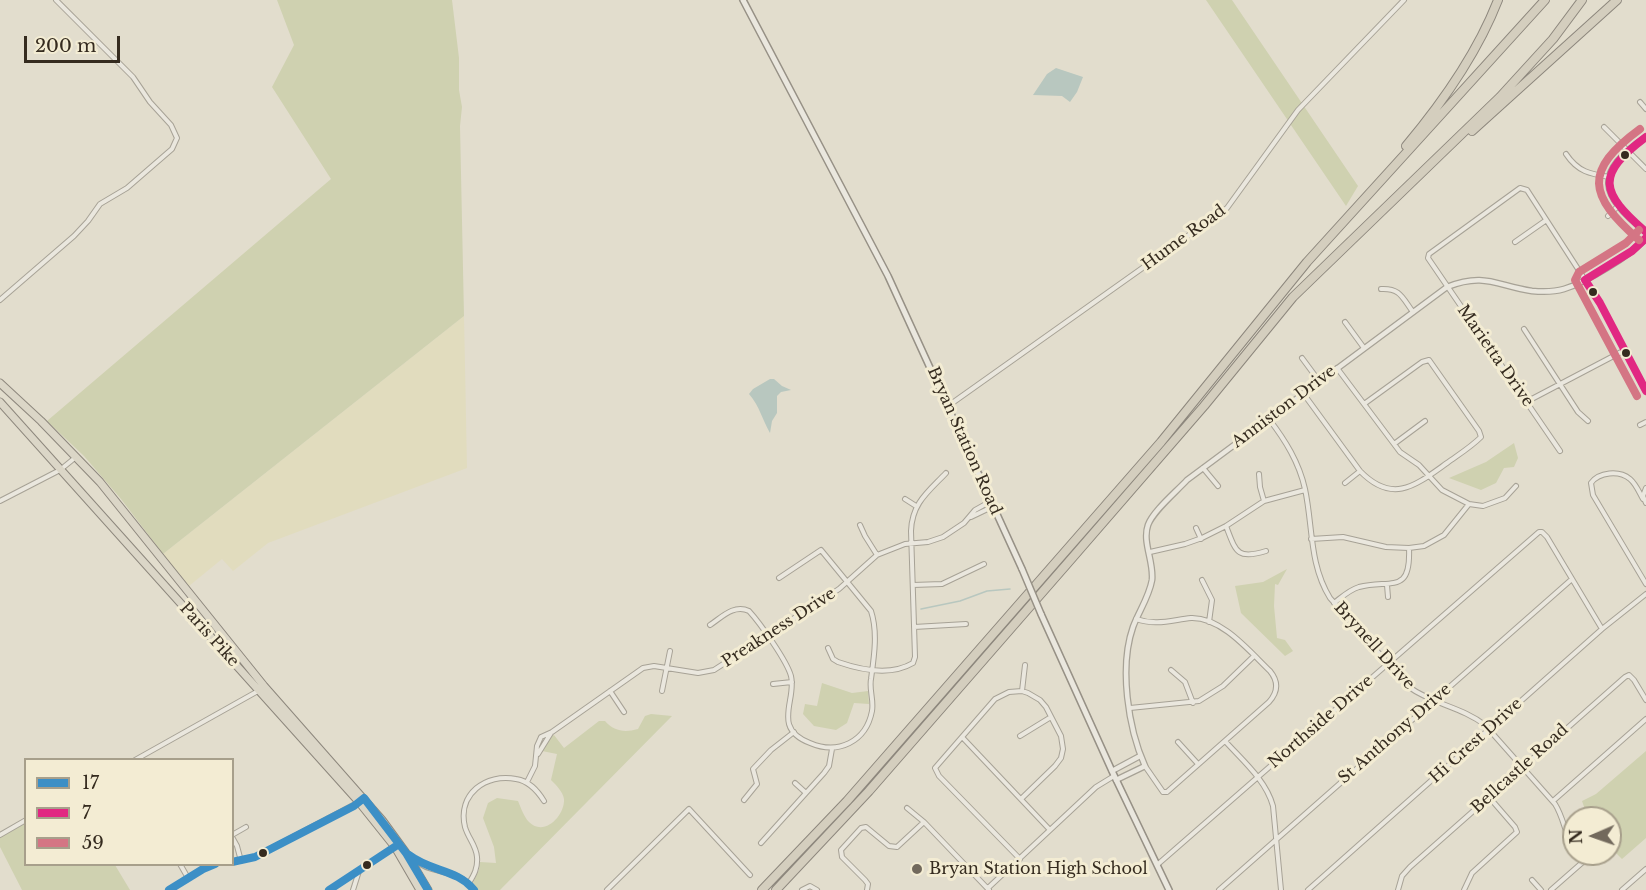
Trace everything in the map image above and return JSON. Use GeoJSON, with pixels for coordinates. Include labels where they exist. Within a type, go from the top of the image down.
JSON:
{"type":"FeatureCollection","features":[{"type":"Feature","properties":{"kind":"highway"},"geometry":{"type":"LineString","coordinates":[[1338,227],[1439,105],[1465,65],[1498,0]]}},
{"type":"Feature","properties":{"kind":"highway"},"geometry":{"type":"LineString","coordinates":[[762,890],[847,801],[1153,451],[1287,285],[1338,227],[1545,0]]}},
{"type":"Feature","properties":{"kind":"highway"},"geometry":{"type":"LineString","coordinates":[[1318,271],[1352,241],[1500,97],[1553,39],[1582,0]]}},
{"type":"Feature","properties":{"kind":"highway"},"geometry":{"type":"LineString","coordinates":[[776,890],[869,791],[1204,406],[1293,297],[1318,271],[1617,0]]}},
{"type":"Feature","properties":{"kind":"highway","name":"Paris Pike"},"geometry":{"type":"LineString","coordinates":[[0,383],[76,456],[129,517],[261,688]]}},
{"type":"Feature","properties":{"kind":"highway","name":"Paris Pike"},"geometry":{"type":"LineString","coordinates":[[0,402],[361,800],[414,871]]}},
{"type":"Feature","properties":{"kind":"highway"},"geometry":{"type":"LineString","coordinates":[[397,846],[406,853],[420,890]]}},
{"type":"Feature","properties":{"kind":"highway"},"geometry":{"type":"LineString","coordinates":[[414,871],[428,890]]}},
{"type":"Feature","properties":{"kind":"main road","name":"Bryan Station Road"},"geometry":{"type":"LineString","coordinates":[[744,0],[878,255],[1114,776],[1169,890]]}},
{"type":"Feature","properties":{"kind":"street"},"geometry":{"type":"LineString","coordinates":[[0,300],[74,236],[100,204],[127,188],[172,149],[177,141],[174,129],[150,102],[138,82],[56,0]]}},
{"type":"Feature","properties":{"kind":"street","name":"Hume Road"},"geometry":{"type":"LineString","coordinates":[[948,406],[1227,208],[1298,110],[1404,0]]}},
{"type":"Feature","properties":{"kind":"street"},"geometry":{"type":"LineString","coordinates":[[1640,102],[1646,110]]}},
{"type":"Feature","properties":{"kind":"street"},"geometry":{"type":"LineString","coordinates":[[1604,127],[1646,169]]}},
{"type":"Feature","properties":{"kind":"street"},"geometry":{"type":"LineString","coordinates":[[1646,137],[1628,150],[1615,164],[1610,177],[1610,193],[1617,207],[1646,232]]}},
{"type":"Feature","properties":{"kind":"street"},"geometry":{"type":"LineString","coordinates":[[1566,154],[1574,166],[1584,173],[1610,177]]}},
{"type":"Feature","properties":{"kind":"street","name":"Marietta Drive"},"geometry":{"type":"LineString","coordinates":[[1545,221],[1527,190],[1520,189],[1430,254],[1430,262],[1560,451]]}},
{"type":"Feature","properties":{"kind":"street"},"geometry":{"type":"LineString","coordinates":[[1608,216],[1617,207]]}},
{"type":"Feature","properties":{"kind":"street"},"geometry":{"type":"LineString","coordinates":[[1515,242],[1545,221],[1585,280],[1646,391]]}},
{"type":"Feature","properties":{"kind":"street","name":"Anniston Drive"},"geometry":{"type":"LineString","coordinates":[[1198,764],[1167,792],[1159,789],[1140,756],[1130,708],[1126,665],[1130,636],[1150,585],[1152,566],[1147,533],[1149,523],[1187,480],[1203,467],[1447,287],[1467,281],[1486,279],[1547,292],[1567,288],[1585,280],[1632,251],[1646,238]]}},
{"type":"Feature","properties":{"kind":"street"},"geometry":{"type":"LineString","coordinates":[[1381,289],[1393,288],[1399,292],[1413,312]]}},
{"type":"Feature","properties":{"kind":"street"},"geometry":{"type":"LineString","coordinates":[[1345,322],[1364,348]]}},
{"type":"Feature","properties":{"kind":"street"},"geometry":{"type":"LineString","coordinates":[[1524,329],[1559,384],[1588,421]]}},
{"type":"Feature","properties":{"kind":"street"},"geometry":{"type":"LineString","coordinates":[[1526,402],[1625,350]]}},
{"type":"Feature","properties":{"kind":"street"},"geometry":{"type":"LineString","coordinates":[[1302,358],[1319,381]]}},
{"type":"Feature","properties":{"kind":"street"},"geometry":{"type":"LineString","coordinates":[[1304,393],[1360,471],[1375,484],[1391,489],[1410,487],[1481,436],[1428,359],[1364,404]]}},
{"type":"Feature","properties":{"kind":"street"},"geometry":{"type":"LineString","coordinates":[[1337,368],[1394,444],[1404,455],[1419,465],[1442,490],[1469,504],[1484,506],[1508,496],[1516,486]]}},
{"type":"Feature","properties":{"kind":"street","name":"Brynell Drive"},"geometry":{"type":"LineString","coordinates":[[1269,418],[1291,451],[1300,472],[1305,490],[1317,572],[1334,603],[1408,687],[1470,715],[1489,729],[1552,801],[1562,818]]}},
{"type":"Feature","properties":{"kind":"street"},"geometry":{"type":"LineString","coordinates":[[1394,444],[1425,422]]}},
{"type":"Feature","properties":{"kind":"street"},"geometry":{"type":"LineString","coordinates":[[1640,425],[1646,422]]}},
{"type":"Feature","properties":{"kind":"street"},"geometry":{"type":"LineString","coordinates":[[0,501],[60,470],[76,456]]}},
{"type":"Feature","properties":{"kind":"street"},"geometry":{"type":"LineString","coordinates":[[1203,467],[1218,486]]}},
{"type":"Feature","properties":{"kind":"street"},"geometry":{"type":"LineString","coordinates":[[1345,483],[1360,471]]}},
{"type":"Feature","properties":{"kind":"street"},"geometry":{"type":"LineString","coordinates":[[828,648],[833,659],[838,662],[873,669],[890,671],[913,663],[915,657],[911,523],[916,506],[946,473]]}},
{"type":"Feature","properties":{"kind":"street"},"geometry":{"type":"LineString","coordinates":[[1259,474],[1264,501]]}},
{"type":"Feature","properties":{"kind":"street"},"geometry":{"type":"LineString","coordinates":[[1645,501],[1634,484],[1622,475],[1605,474],[1595,478],[1591,483],[1593,495],[1646,584]]}},
{"type":"Feature","properties":{"kind":"street"},"geometry":{"type":"LineString","coordinates":[[1645,501],[1646,488]]}},
{"type":"Feature","properties":{"kind":"street"},"geometry":{"type":"LineString","coordinates":[[1150,552],[1201,539],[1264,501],[1305,490]]}},
{"type":"Feature","properties":{"kind":"street"},"geometry":{"type":"LineString","coordinates":[[905,499],[916,506]]}},
{"type":"Feature","properties":{"kind":"street","name":"Preakness Drive"},"geometry":{"type":"LineString","coordinates":[[527,782],[538,754],[552,732],[643,668],[654,666],[694,672],[714,670],[838,589],[877,555],[894,547],[944,537],[992,503]]}},
{"type":"Feature","properties":{"kind":"street"},"geometry":{"type":"LineString","coordinates":[[1311,539],[1343,537],[1386,547],[1424,546],[1440,538],[1453,526],[1469,504]]}},
{"type":"Feature","properties":{"kind":"street"},"geometry":{"type":"LineString","coordinates":[[860,525],[877,555]]}},
{"type":"Feature","properties":{"kind":"street"},"geometry":{"type":"LineString","coordinates":[[1226,526],[1240,554],[1248,556],[1266,550]]}},
{"type":"Feature","properties":{"kind":"street"},"geometry":{"type":"LineString","coordinates":[[1196,528],[1201,539]]}},
{"type":"Feature","properties":{"kind":"street","name":"Northside Drive"},"geometry":{"type":"LineString","coordinates":[[1156,865],[1541,532],[1547,537],[1572,579]]}},
{"type":"Feature","properties":{"kind":"street"},"geometry":{"type":"LineString","coordinates":[[1334,603],[1355,589],[1387,585],[1400,580],[1408,572],[1409,548]]}},
{"type":"Feature","properties":{"kind":"street"},"geometry":{"type":"LineString","coordinates":[[710,625],[734,609],[742,608],[752,614],[788,668],[792,682],[787,707],[788,720],[794,732],[810,743],[832,749],[853,742],[866,727],[872,710],[871,684],[875,658],[873,617],[848,580],[822,550],[780,578]]}},
{"type":"Feature","properties":{"kind":"street"},"geometry":{"type":"LineString","coordinates":[[913,585],[942,584],[984,564]]}},
{"type":"Feature","properties":{"kind":"street"},"geometry":{"type":"LineString","coordinates":[[1572,579],[1602,629]]}},
{"type":"Feature","properties":{"kind":"street","name":"St Anthony Drive"},"geometry":{"type":"LineString","coordinates":[[1219,890],[1572,579]]}},
{"type":"Feature","properties":{"kind":"street"},"geometry":{"type":"LineString","coordinates":[[1202,580],[1211,598],[1209,622]]}},
{"type":"Feature","properties":{"kind":"street"},"geometry":{"type":"LineString","coordinates":[[1387,585],[1388,597]]}},
{"type":"Feature","properties":{"kind":"street","name":"Hi Crest Drive"},"geometry":{"type":"LineString","coordinates":[[1308,890],[1602,629],[1646,594]]}},
{"type":"Feature","properties":{"kind":"street"},"geometry":{"type":"LineString","coordinates":[[1136,619],[1154,623],[1195,618],[1209,622],[1224,630],[1254,656],[1273,674],[1276,681],[1276,691],[1269,702],[1198,764],[1178,742]]}},
{"type":"Feature","properties":{"kind":"street"},"geometry":{"type":"LineString","coordinates":[[914,627],[966,624]]}},
{"type":"Feature","properties":{"kind":"street"},"geometry":{"type":"LineString","coordinates":[[662,691],[670,651]]}},
{"type":"Feature","properties":{"kind":"street"},"geometry":{"type":"LineString","coordinates":[[1130,708],[1157,704],[1193,703],[1223,686],[1254,656]]}},
{"type":"Feature","properties":{"kind":"street"},"geometry":{"type":"LineString","coordinates":[[1023,691],[1025,664]]}},
{"type":"Feature","properties":{"kind":"street"},"geometry":{"type":"LineString","coordinates":[[1171,670],[1185,682],[1193,703]]}},
{"type":"Feature","properties":{"kind":"street","name":"Bellcastle Road"},"geometry":{"type":"LineString","coordinates":[[1398,890],[1405,872],[1626,676],[1633,678],[1646,700]]}},
{"type":"Feature","properties":{"kind":"street"},"geometry":{"type":"LineString","coordinates":[[773,684],[792,682]]}},
{"type":"Feature","properties":{"kind":"street"},"geometry":{"type":"LineString","coordinates":[[137,758],[261,688]]}},
{"type":"Feature","properties":{"kind":"street"},"geometry":{"type":"LineString","coordinates":[[610,691],[624,712]]}},
{"type":"Feature","properties":{"kind":"street"},"geometry":{"type":"LineString","coordinates":[[1020,859],[936,771],[938,764],[995,699],[1009,692],[1023,691],[1044,703],[1063,743],[1062,755],[1055,766],[1021,799]]}},
{"type":"Feature","properties":{"kind":"street"},"geometry":{"type":"LineString","coordinates":[[1020,736],[1051,717]]}},
{"type":"Feature","properties":{"kind":"street"},"geometry":{"type":"LineString","coordinates":[[1552,801],[1646,719]]}},
{"type":"Feature","properties":{"kind":"street"},"geometry":{"type":"LineString","coordinates":[[744,800],[757,784],[753,769],[771,750],[794,732]]}},
{"type":"Feature","properties":{"kind":"street"},"geometry":{"type":"LineString","coordinates":[[962,737],[1050,830]]}},
{"type":"Feature","properties":{"kind":"street"},"geometry":{"type":"LineString","coordinates":[[1225,741],[1257,777],[1271,801],[1281,890]]}},
{"type":"Feature","properties":{"kind":"street"},"geometry":{"type":"LineString","coordinates":[[761,843],[824,773],[832,749]]}},
{"type":"Feature","properties":{"kind":"street"},"geometry":{"type":"LineString","coordinates":[[907,808],[924,822],[989,889],[1096,787],[1140,756]]}},
{"type":"Feature","properties":{"kind":"street"},"geometry":{"type":"LineString","coordinates":[[1114,776],[1145,766]]}},
{"type":"Feature","properties":{"kind":"street"},"geometry":{"type":"LineString","coordinates":[[469,883],[477,861],[476,848],[467,832],[464,820],[465,810],[470,797],[481,784],[493,779],[508,777],[527,782],[544,801]]}},
{"type":"Feature","properties":{"kind":"street"},"geometry":{"type":"LineString","coordinates":[[795,783],[806,793]]}},
{"type":"Feature","properties":{"kind":"street"},"geometry":{"type":"LineString","coordinates":[[1464,890],[1472,873],[1515,836],[1517,831],[1489,797]]}},
{"type":"Feature","properties":{"kind":"street"},"geometry":{"type":"LineString","coordinates":[[234,862],[255,857],[361,800]]}},
{"type":"Feature","properties":{"kind":"street"},"geometry":{"type":"LineString","coordinates":[[607,890],[689,810],[750,875]]}},
{"type":"Feature","properties":{"kind":"street"},"geometry":{"type":"LineString","coordinates":[[0,835],[24,821]]}},
{"type":"Feature","properties":{"kind":"street"},"geometry":{"type":"LineString","coordinates":[[867,890],[868,884],[842,857],[841,850],[863,827],[871,829],[889,846],[897,847],[924,822]]}},
{"type":"Feature","properties":{"kind":"street"},"geometry":{"type":"LineString","coordinates":[[234,835],[246,827]]}},
{"type":"Feature","properties":{"kind":"street"},"geometry":{"type":"LineString","coordinates":[[234,840],[241,861]]}},
{"type":"Feature","properties":{"kind":"street"},"geometry":{"type":"LineString","coordinates":[[329,890],[397,846]]}},
{"type":"Feature","properties":{"kind":"street"},"geometry":{"type":"LineString","coordinates":[[406,853],[429,868],[452,873],[469,883],[474,890]]}},
{"type":"Feature","properties":{"kind":"street"},"geometry":{"type":"LineString","coordinates":[[414,871],[424,865]]}},
{"type":"Feature","properties":{"kind":"street"},"geometry":{"type":"LineString","coordinates":[[181,866],[188,878]]}},
{"type":"Feature","properties":{"kind":"street"},"geometry":{"type":"LineString","coordinates":[[169,890],[211,866]]}},
{"type":"Feature","properties":{"kind":"street"},"geometry":{"type":"LineString","coordinates":[[1551,890],[1578,866]]}},
{"type":"Feature","properties":{"kind":"street"},"geometry":{"type":"LineString","coordinates":[[414,871],[429,868]]}},
{"type":"Feature","properties":{"kind":"street"},"geometry":{"type":"LineString","coordinates":[[422,879],[424,872],[429,868]]}},
{"type":"Feature","properties":{"kind":"street"},"geometry":{"type":"LineString","coordinates":[[1622,890],[1646,869]]}},
{"type":"Feature","properties":{"kind":"street"},"geometry":{"type":"LineString","coordinates":[[354,887],[359,870]]}},
{"type":"Feature","properties":{"kind":"street"},"geometry":{"type":"LineString","coordinates":[[345,879],[351,880],[354,887]]}},
{"type":"Feature","properties":{"kind":"street"},"geometry":{"type":"LineString","coordinates":[[1532,880],[1541,890]]}},
{"type":"Feature","properties":{"kind":"street"},"geometry":{"type":"LineString","coordinates":[[802,890],[810,886],[817,890]]}},
{"type":"Feature","properties":{"kind":"shaded area"},"geometry":{"type":"Polygon","coordinates":[[[1056,68],[1083,77],[1070,102],[1062,96],[1033,95],[1047,74],[1056,68]]]}},
{"type":"Feature","properties":{"kind":"shaded area"},"geometry":{"type":"Polygon","coordinates":[[[464,316],[467,468],[268,543],[233,571],[222,559],[189,586],[163,554],[464,316]]]}},
{"type":"Feature","properties":{"kind":"shaded area"},"geometry":{"type":"Polygon","coordinates":[[[770,379],[774,379],[791,390],[781,392],[777,396],[777,413],[772,421],[770,433],[749,394],[770,379]]]}},
{"type":"Feature","properties":{"kind":"green space"},"geometry":{"type":"Polygon","coordinates":[[[277,0],[452,0],[462,107],[460,126],[464,316],[163,554],[121,499],[84,456],[47,421],[331,179],[272,87],[294,45],[277,0]]]}},
{"type":"Feature","properties":{"kind":"green space"},"geometry":{"type":"Polygon","coordinates":[[[1206,0],[1232,0],[1358,186],[1346,206],[1206,0]]]}},
{"type":"Feature","properties":{"kind":"green space"},"geometry":{"type":"Polygon","coordinates":[[[1514,443],[1518,458],[1514,467],[1504,468],[1496,483],[1481,490],[1449,478],[1486,462],[1514,443]]]}},
{"type":"Feature","properties":{"kind":"green space"},"geometry":{"type":"Polygon","coordinates":[[[1287,569],[1278,585],[1275,584],[1274,606],[1277,638],[1285,640],[1293,651],[1285,656],[1241,613],[1235,586],[1263,582],[1287,569]]]}},
{"type":"Feature","properties":{"kind":"green space"},"geometry":{"type":"Polygon","coordinates":[[[822,683],[852,693],[868,691],[869,704],[854,703],[847,723],[836,730],[814,726],[803,714],[805,704],[817,706],[822,683]]]}},
{"type":"Feature","properties":{"kind":"green space"},"geometry":{"type":"Polygon","coordinates":[[[651,714],[672,716],[500,890],[478,890],[473,883],[480,862],[496,863],[494,847],[483,818],[488,803],[497,798],[518,801],[529,822],[541,827],[547,826],[561,812],[564,799],[551,780],[557,754],[542,751],[551,736],[554,735],[564,748],[599,721],[605,721],[620,730],[633,730],[638,729],[645,716],[651,714]]]}},
{"type":"Feature","properties":{"kind":"green space"},"geometry":{"type":"Polygon","coordinates":[[[1646,751],[1646,838],[1622,859],[1622,806],[1584,806],[1582,801],[1596,794],[1646,751]]]}},
{"type":"Feature","properties":{"kind":"green space"},"geometry":{"type":"Polygon","coordinates":[[[24,823],[24,866],[116,866],[130,890],[22,890],[0,847],[0,836],[24,823]]]}},
{"type":"Feature","properties":{"kind":"waterway"},"geometry":{"type":"LineString","coordinates":[[921,609],[960,601],[987,591],[1010,589]]}},
{"type":"Feature","properties":{"kind":"transit line","name":"59"},"geometry":{"type":"LineString","coordinates":[[1639,240],[1610,210],[1602,196],[1599,183],[1601,171],[1609,158],[1640,129]]}},
{"type":"Feature","properties":{"kind":"transit line","name":"7"},"geometry":{"type":"LineString","coordinates":[[1646,137],[1618,162],[1611,173],[1610,184],[1612,194],[1619,206],[1646,232]]}},
{"type":"Feature","properties":{"kind":"transit line","name":"59"},"geometry":{"type":"LineString","coordinates":[[1637,396],[1575,280],[1579,272],[1626,243],[1639,230]]}},
{"type":"Feature","properties":{"kind":"transit line","name":"7"},"geometry":{"type":"LineString","coordinates":[[1646,238],[1632,251],[1585,280],[1600,303],[1646,391]]}},
{"type":"Feature","properties":{"kind":"transit line","name":"17"},"geometry":{"type":"LineString","coordinates":[[234,862],[255,857],[354,806],[364,798],[406,853],[428,890]]}},
{"type":"Feature","properties":{"kind":"transit line","name":"17"},"geometry":{"type":"LineString","coordinates":[[329,890],[399,844]]}},
{"type":"Feature","properties":{"kind":"transit line","name":"17"},"geometry":{"type":"LineString","coordinates":[[409,855],[417,861],[460,878],[474,890]]}},
{"type":"Feature","properties":{"kind":"transit line","name":"17"},"geometry":{"type":"LineString","coordinates":[[169,890],[210,866]]}},
{"type":"Feature","properties":{"kind":"place","name":"Bryan Station High School"},"geometry":{"type":"Point","coordinates":[917,869]}}]}
